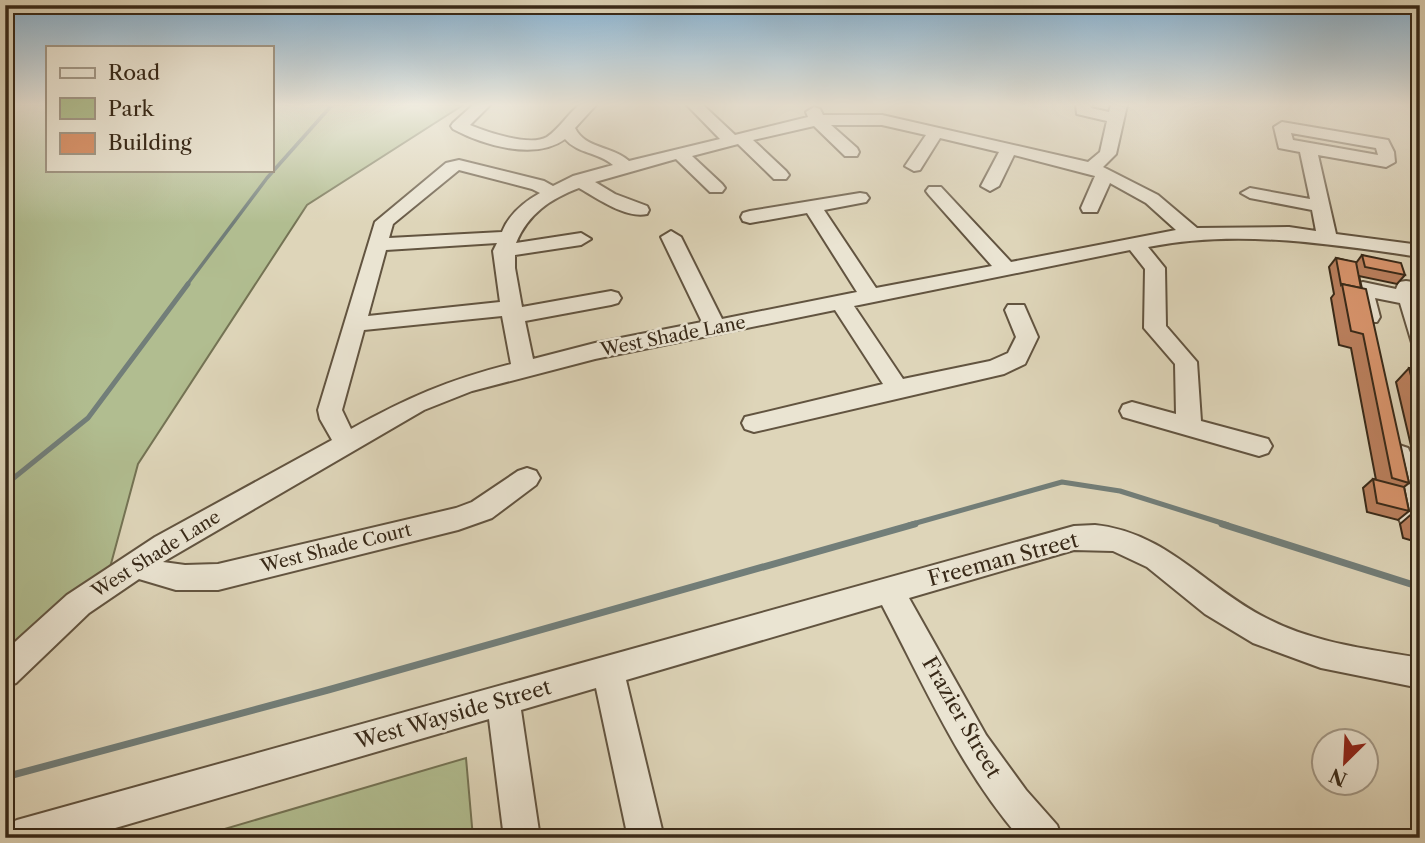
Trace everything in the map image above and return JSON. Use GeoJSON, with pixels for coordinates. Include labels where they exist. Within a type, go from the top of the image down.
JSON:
{"type":"FeatureCollection","features":[{"type":"Feature","properties":{"kind":"street"},"geometry":{"type":"LineString","coordinates":[[549,144],[584,148],[613,156],[625,167]]}},
{"type":"Feature","properties":{"kind":"street"},"geometry":{"type":"LineString","coordinates":[[580,144],[584,148]]}},
{"type":"Feature","properties":{"kind":"street"},"geometry":{"type":"LineString","coordinates":[[523,368],[503,269],[505,244],[518,218],[552,192],[579,180],[714,144]]}},
{"type":"Feature","properties":{"kind":"street"},"geometry":{"type":"LineString","coordinates":[[743,144],[780,175]]}},
{"type":"Feature","properties":{"kind":"street"},"geometry":{"type":"LineString","coordinates":[[842,144],[851,152]]}},
{"type":"Feature","properties":{"kind":"street"},"geometry":{"type":"LineString","coordinates":[[914,166],[928,144]]}},
{"type":"Feature","properties":{"kind":"street"},"geometry":{"type":"LineString","coordinates":[[993,144],[1098,171],[1152,199],[1192,233]]}},
{"type":"Feature","properties":{"kind":"street"},"geometry":{"type":"LineString","coordinates":[[1090,208],[1098,171],[1110,144]]}},
{"type":"Feature","properties":{"kind":"street"},"geometry":{"type":"LineString","coordinates":[[1287,144],[1385,162],[1387,152],[1382,144]]}},
{"type":"Feature","properties":{"kind":"street"},"geometry":{"type":"LineString","coordinates":[[990,186],[1009,148]]}},
{"type":"Feature","properties":{"kind":"street"},"geometry":{"type":"LineString","coordinates":[[1308,148],[1327,236]]}},
{"type":"Feature","properties":{"kind":"street"},"geometry":{"type":"LineString","coordinates":[[679,153],[716,188]]}},
{"type":"Feature","properties":{"kind":"street"},"geometry":{"type":"LineString","coordinates":[[346,442],[332,419],[330,410],[383,222],[452,167],[459,165],[538,185],[552,192]]}},
{"type":"Feature","properties":{"kind":"street"},"geometry":{"type":"LineString","coordinates":[[579,180],[609,198],[640,210]]}},
{"type":"Feature","properties":{"kind":"street"},"geometry":{"type":"LineString","coordinates":[[935,191],[1005,268]]}},
{"type":"Feature","properties":{"kind":"street"},"geometry":{"type":"LineString","coordinates":[[1251,193],[1320,206]]}},
{"type":"Feature","properties":{"kind":"street"},"geometry":{"type":"LineString","coordinates":[[750,217],[860,198]]}},
{"type":"Feature","properties":{"kind":"street"},"geometry":{"type":"LineString","coordinates":[[812,206],[870,296]]}},
{"type":"Feature","properties":{"kind":"street","name":"West Shade Lane"},"geometry":{"type":"LineString","coordinates":[[5,672],[78,604],[136,565],[346,442],[416,404],[466,384],[523,368],[715,327],[1192,233],[1250,231],[1327,236],[1420,251]]}},
{"type":"Feature","properties":{"kind":"street"},"geometry":{"type":"LineString","coordinates":[[671,237],[715,327]]}},
{"type":"Feature","properties":{"kind":"street"},"geometry":{"type":"LineString","coordinates":[[377,245],[505,244],[581,239]]}},
{"type":"Feature","properties":{"kind":"street"},"geometry":{"type":"LineString","coordinates":[[1134,243],[1155,268],[1155,328],[1186,362],[1189,427]]}},
{"type":"Feature","properties":{"kind":"street"},"geometry":{"type":"LineString","coordinates":[[1394,246],[1414,300],[1420,338]]}},
{"type":"Feature","properties":{"kind":"street"},"geometry":{"type":"LineString","coordinates":[[1375,342],[1363,289],[1414,300]]}},
{"type":"Feature","properties":{"kind":"street"},"geometry":{"type":"LineString","coordinates":[[355,324],[513,312],[611,298]]}},
{"type":"Feature","properties":{"kind":"street"},"geometry":{"type":"LineString","coordinates":[[840,302],[897,389]]}},
{"type":"Feature","properties":{"kind":"street"},"geometry":{"type":"LineString","coordinates":[[754,423],[996,368],[1017,358],[1027,337],[1016,310]]}},
{"type":"Feature","properties":{"kind":"street"},"geometry":{"type":"LineString","coordinates":[[1132,411],[1259,446]]}},
{"type":"Feature","properties":{"kind":"street"},"geometry":{"type":"LineString","coordinates":[[1395,437],[1412,517],[1420,520]]}},
{"type":"Feature","properties":{"kind":"street","name":"West Shade Court"},"geometry":{"type":"LineString","coordinates":[[136,565],[168,577],[190,580],[218,577],[458,519],[482,510],[527,478]]}},
{"type":"Feature","properties":{"kind":"street","name":"Freeman Street"},"geometry":{"type":"LineString","coordinates":[[889,590],[1074,538],[1101,535],[1133,544],[1152,554],[1202,595],[1265,633],[1334,656],[1420,673]]}},
{"type":"Feature","properties":{"kind":"street","name":"West Wayside Street"},"geometry":{"type":"LineString","coordinates":[[17,838],[889,590]]}},
{"type":"Feature","properties":{"kind":"street","name":"Frazier Street"},"geometry":{"type":"LineString","coordinates":[[889,590],[974,747],[1013,803],[1044,838]]}},
{"type":"Feature","properties":{"kind":"street"},"geometry":{"type":"LineString","coordinates":[[608,670],[646,838]]}},
{"type":"Feature","properties":{"kind":"street"},"geometry":{"type":"LineString","coordinates":[[503,699],[522,838]]}},
{"type":"Feature","properties":{"kind":"green space"},"geometry":{"type":"Polygon","coordinates":[[[5,144],[46,144],[46,172],[273,172],[273,144],[402,144],[307,205],[138,464],[105,586],[5,682],[5,144]]]}},
{"type":"Feature","properties":{"kind":"green space"},"geometry":{"type":"Polygon","coordinates":[[[466,758],[473,838],[194,838],[466,758]]]}},
{"type":"Feature","properties":{"kind":"building"},"geometry":{"type":"Polygon","coordinates":[[[1362,255],[1401,263],[1405,275],[1365,267],[1362,255]]]}},
{"type":"Feature","properties":{"kind":"building"},"geometry":{"type":"Polygon","coordinates":[[[1336,258],[1356,262],[1361,288],[1341,285],[1336,258]]]}},
{"type":"Feature","properties":{"kind":"building"},"geometry":{"type":"Polygon","coordinates":[[[1342,284],[1366,289],[1409,483],[1392,478],[1363,334],[1351,331],[1342,284]]]}},
{"type":"Feature","properties":{"kind":"building"},"geometry":{"type":"Polygon","coordinates":[[[1409,368],[1420,370],[1420,411],[1409,368]]]}},
{"type":"Feature","properties":{"kind":"building"},"geometry":{"type":"Polygon","coordinates":[[[1373,479],[1404,487],[1409,511],[1377,503],[1373,479]]]}},
{"type":"Feature","properties":{"kind":"building"},"geometry":{"type":"Polygon","coordinates":[[[1415,511],[1420,512],[1420,525],[1418,525],[1415,511]]]}},
{"type":"Feature","properties":{"kind":"waterway"},"geometry":{"type":"LineString","coordinates":[[273,171],[297,144]]}},
{"type":"Feature","properties":{"kind":"waterway"},"geometry":{"type":"LineString","coordinates":[[186,286],[272,172]]}},
{"type":"Feature","properties":{"kind":"waterway"},"geometry":{"type":"LineString","coordinates":[[5,485],[88,418],[188,284]]}},
{"type":"Feature","properties":{"kind":"waterway"},"geometry":{"type":"LineString","coordinates":[[909,525],[1062,482],[1120,491],[1228,525]]}},
{"type":"Feature","properties":{"kind":"waterway"},"geometry":{"type":"LineString","coordinates":[[5,777],[328,690],[915,524]]}},
{"type":"Feature","properties":{"kind":"waterway"},"geometry":{"type":"LineString","coordinates":[[1222,524],[1420,587]]}}]}
